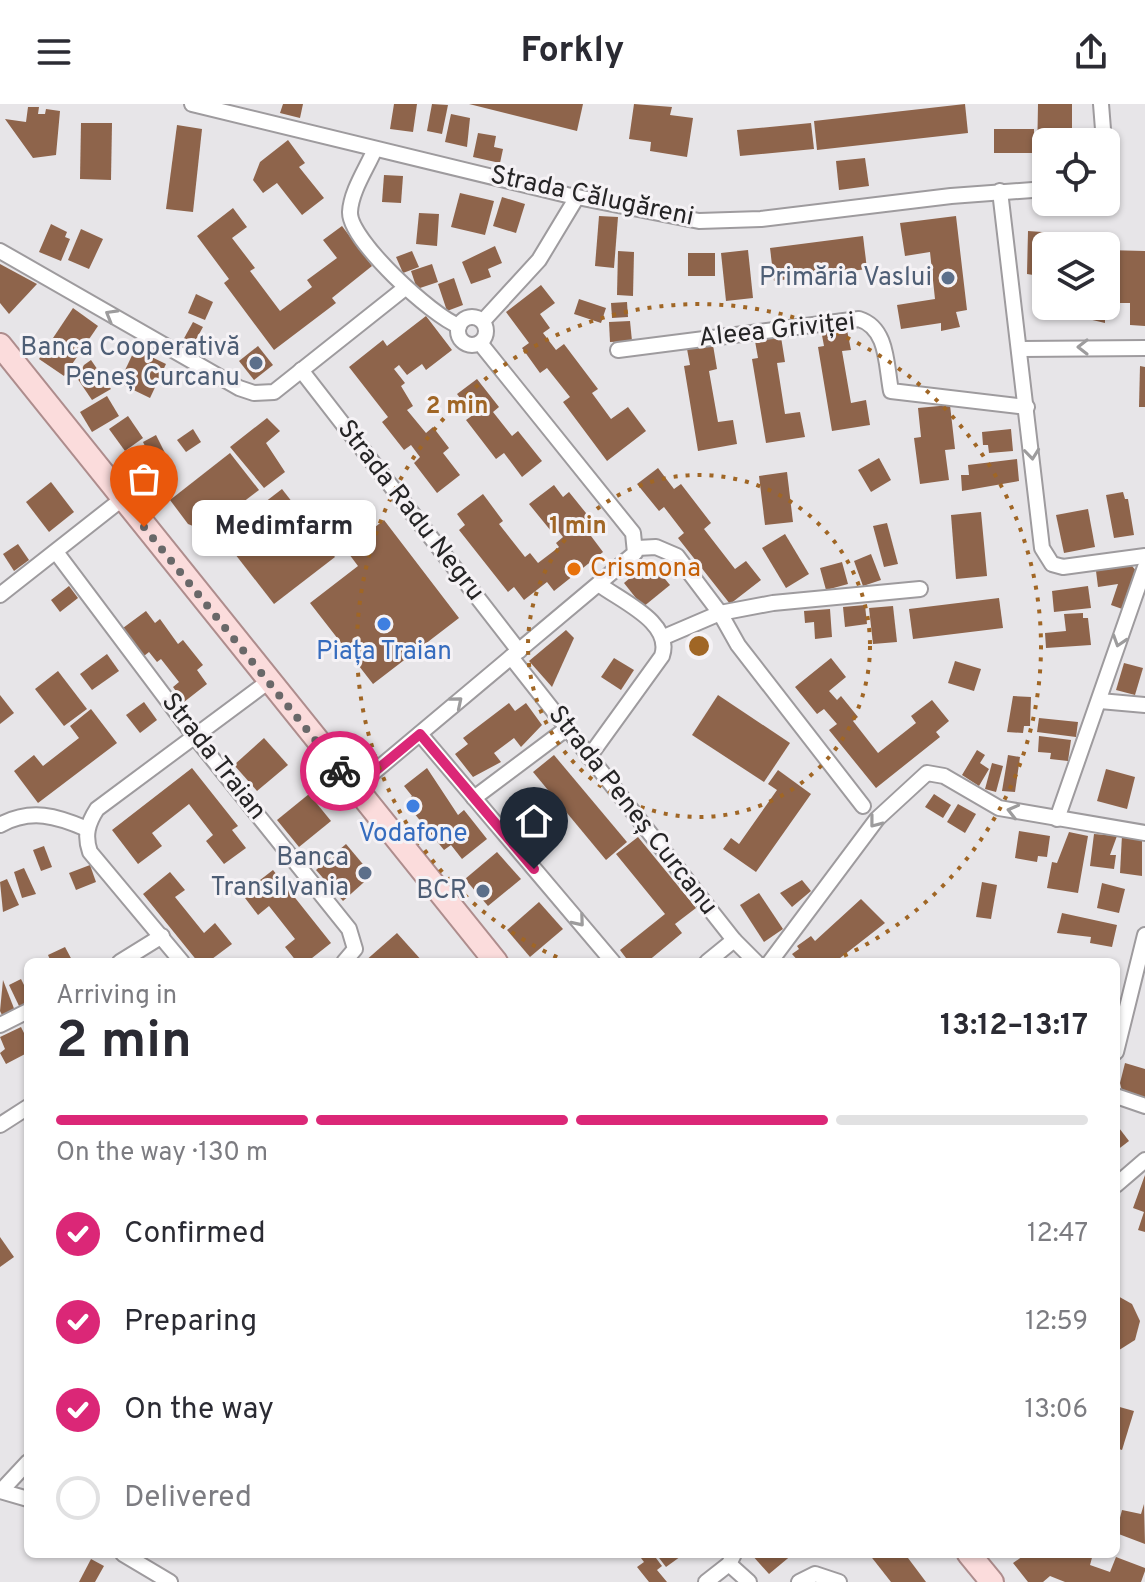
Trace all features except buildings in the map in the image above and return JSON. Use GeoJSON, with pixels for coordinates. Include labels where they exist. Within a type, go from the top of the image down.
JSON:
{"type":"FeatureCollection","features":[{"type":"Feature","properties":{"kind":"main road"},"geometry":{"type":"LineString","coordinates":[[1,347],[493,958]]}},
{"type":"Feature","properties":{"kind":"main road"},"geometry":{"type":"LineString","coordinates":[[972,1558],[992,1582]]}},
{"type":"Feature","properties":{"kind":"street","name":"Strada Călugăreni"},"geometry":{"type":"LineString","coordinates":[[192,104],[577,197],[678,218],[724,221],[1032,190]]}},
{"type":"Feature","properties":{"kind":"street"},"geometry":{"type":"LineString","coordinates":[[1101,104],[1103,128]]}},
{"type":"Feature","properties":{"kind":"street"},"geometry":{"type":"LineString","coordinates":[[355,788],[632,559],[637,548],[633,533],[480,343],[463,342],[459,326],[432,312],[405,288],[351,219],[352,201],[375,149]]}},
{"type":"Feature","properties":{"kind":"street"},"geometry":{"type":"LineString","coordinates":[[1000,191],[1042,548],[1052,564],[1063,567],[1145,556]]}},
{"type":"Feature","properties":{"kind":"street"},"geometry":{"type":"LineString","coordinates":[[483,321],[539,260],[577,197]]}},
{"type":"Feature","properties":{"kind":"street"},"geometry":{"type":"LineString","coordinates":[[0,251],[239,388],[254,393],[274,392],[405,288]]}},
{"type":"Feature","properties":{"kind":"street"},"geometry":{"type":"LineString","coordinates":[[459,326],[470,317],[483,321]]}},
{"type":"Feature","properties":{"kind":"street","name":"Aleea Griviței"},"geometry":{"type":"LineString","coordinates":[[618,350],[859,319],[870,322],[881,335],[891,391],[1027,407]]}},
{"type":"Feature","properties":{"kind":"street"},"geometry":{"type":"LineString","coordinates":[[480,343],[486,335],[483,321]]}},
{"type":"Feature","properties":{"kind":"street"},"geometry":{"type":"LineString","coordinates":[[1021,349],[1145,348]]}},
{"type":"Feature","properties":{"kind":"street","name":"Strada Radu Negru"},"geometry":{"type":"LineString","coordinates":[[301,370],[515,654]]}},
{"type":"Feature","properties":{"kind":"street"},"geometry":{"type":"LineString","coordinates":[[0,595],[122,499]]}},
{"type":"Feature","properties":{"kind":"street"},"geometry":{"type":"LineString","coordinates":[[637,548],[656,547],[677,556],[720,613],[738,645],[863,806]]}},
{"type":"Feature","properties":{"kind":"street","name":"Strada Traian"},"geometry":{"type":"LineString","coordinates":[[56,552],[195,737],[354,935],[355,949],[347,958]]}},
{"type":"Feature","properties":{"kind":"street"},"geometry":{"type":"LineString","coordinates":[[1057,819],[1145,567]]}},
{"type":"Feature","properties":{"kind":"street"},"geometry":{"type":"LineString","coordinates":[[589,757],[662,656],[664,637],[651,621],[600,585]]}},
{"type":"Feature","properties":{"kind":"street"},"geometry":{"type":"LineString","coordinates":[[664,637],[720,613],[773,603],[920,589]]}},
{"type":"Feature","properties":{"kind":"street","name":"Strada Peneș Curcanu"},"geometry":{"type":"LineString","coordinates":[[515,654],[566,729],[734,940],[752,958]]}},
{"type":"Feature","properties":{"kind":"street"},"geometry":{"type":"LineString","coordinates":[[178,958],[90,852],[86,841],[87,829],[97,809],[269,681]]}},
{"type":"Feature","properties":{"kind":"street"},"geometry":{"type":"LineString","coordinates":[[1100,701],[1145,705]]}},
{"type":"Feature","properties":{"kind":"street"},"geometry":{"type":"LineString","coordinates":[[474,798],[566,729]]}},
{"type":"Feature","properties":{"kind":"street"},"geometry":{"type":"LineString","coordinates":[[420,734],[610,958]]}},
{"type":"Feature","properties":{"kind":"street"},"geometry":{"type":"LineString","coordinates":[[773,958],[877,819],[917,779],[933,773],[999,808],[1145,833]]}},
{"type":"Feature","properties":{"kind":"street"},"geometry":{"type":"LineString","coordinates":[[0,825],[37,814],[53,816],[87,829]]}},
{"type":"Feature","properties":{"kind":"street"},"geometry":{"type":"LineString","coordinates":[[1120,1036],[1145,935]]}},
{"type":"Feature","properties":{"kind":"street"},"geometry":{"type":"LineString","coordinates":[[126,958],[162,936]]}},
{"type":"Feature","properties":{"kind":"street"},"geometry":{"type":"LineString","coordinates":[[712,958],[734,940]]}},
{"type":"Feature","properties":{"kind":"street"},"geometry":{"type":"LineString","coordinates":[[0,1025],[24,1013]]}},
{"type":"Feature","properties":{"kind":"street"},"geometry":{"type":"LineString","coordinates":[[1120,1097],[1145,1106]]}},
{"type":"Feature","properties":{"kind":"street"},"geometry":{"type":"LineString","coordinates":[[0,1125],[24,1110]]}},
{"type":"Feature","properties":{"kind":"street"},"geometry":{"type":"LineString","coordinates":[[1120,1182],[1145,1160]]}},
{"type":"Feature","properties":{"kind":"street"},"geometry":{"type":"LineString","coordinates":[[24,1466],[1,1491],[24,1498]]}},
{"type":"Feature","properties":{"kind":"street"},"geometry":{"type":"LineString","coordinates":[[130,1558],[170,1582]]}},
{"type":"Feature","properties":{"kind":"street"},"geometry":{"type":"LineString","coordinates":[[706,1582],[731,1559],[749,1582]]}},
{"type":"Feature","properties":{"kind":"street"},"geometry":{"type":"LineString","coordinates":[[799,1582],[815,1574],[839,1582]]}},
{"type":"Feature","properties":{"kind":"way so far"},"geometry":{"type":"LineString","coordinates":[[144,527],[340,771]]}},
{"type":"Feature","properties":{"kind":"place","name":"Primăria Vaslui"},"geometry":{"type":"Point","coordinates":[948,278]}},
{"type":"Feature","properties":{"kind":"place","name":"Banca Cooperativă Peneș Curcanu"},"geometry":{"type":"Point","coordinates":[256,363]}},
{"type":"Feature","properties":{"kind":"place","name":"Medimfarm"},"geometry":{"type":"Point","coordinates":[144,527]}},
{"type":"Feature","properties":{"kind":"place","name":"Crismona"},"geometry":{"type":"Point","coordinates":[574,569]}},
{"type":"Feature","properties":{"kind":"place","name":"Piața Traian"},"geometry":{"type":"Point","coordinates":[384,624]}},
{"type":"Feature","properties":{"kind":"place","name":"Vodafone"},"geometry":{"type":"Point","coordinates":[413,806]}},
{"type":"Feature","properties":{"kind":"place","name":"Banca Transilvania"},"geometry":{"type":"Point","coordinates":[365,873]}},
{"type":"Feature","properties":{"kind":"place","name":"BCR"},"geometry":{"type":"Point","coordinates":[483,891]}},
{"type":"Feature","properties":{"kind":"route"},"geometry":{"type":"LineString","coordinates":[[340,771],[355,788],[420,734],[534,869]]}}]}
